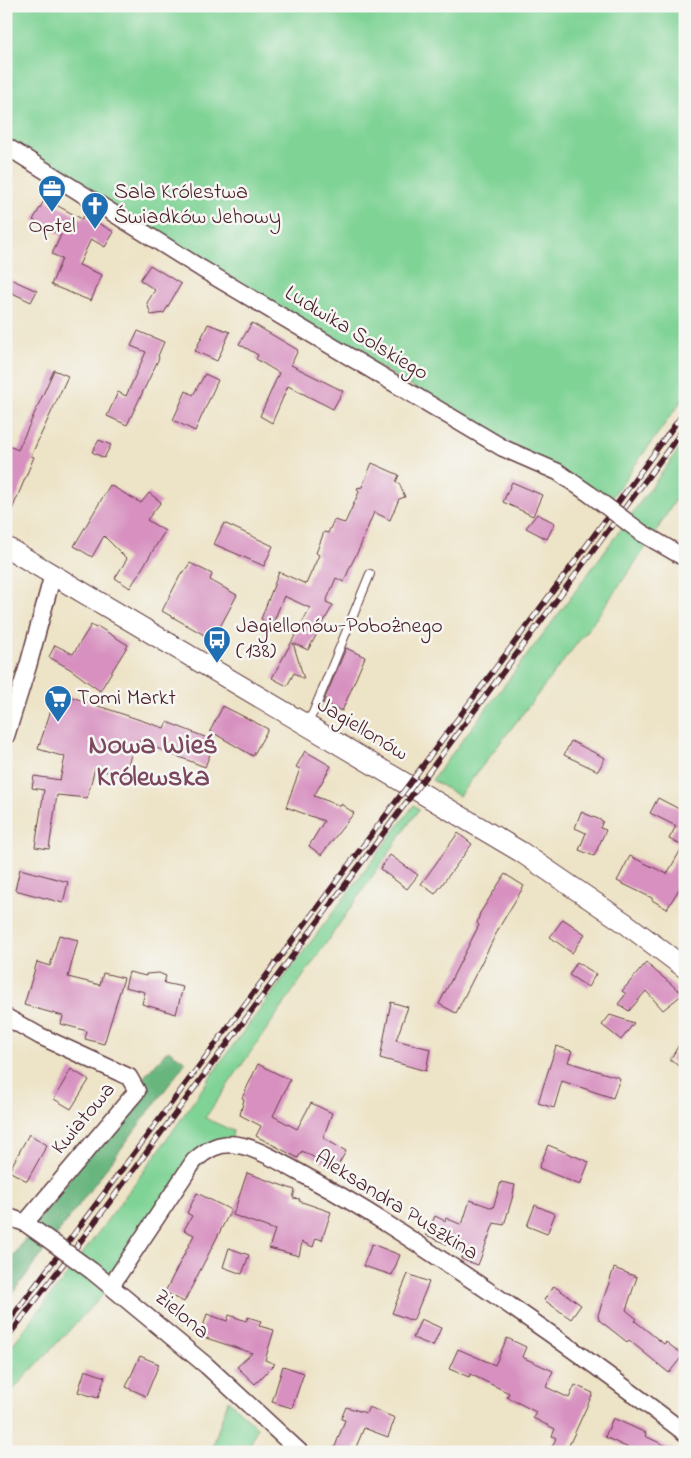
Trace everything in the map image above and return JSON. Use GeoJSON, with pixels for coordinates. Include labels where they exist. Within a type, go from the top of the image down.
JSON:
{"type":"FeatureCollection","features":[{"type":"Feature","properties":{"kind":"street","name":"Ludwika Solskiego"},"geometry":{"type":"LineString","coordinates":[[6,146],[202,269],[503,448],[558,472],[642,533],[685,558]]}},
{"type":"Feature","properties":{"kind":"street","name":"Jagiellonów"},"geometry":{"type":"LineString","coordinates":[[6,547],[521,852],[624,923],[685,968]]}},
{"type":"Feature","properties":{"kind":"street"},"geometry":{"type":"LineString","coordinates":[[6,736],[28,666],[53,574]]}},
{"type":"Feature","properties":{"kind":"street","name":"Kwiatowa"},"geometry":{"type":"LineString","coordinates":[[6,1017],[40,1036],[129,1077],[137,1091],[25,1223]]}},
{"type":"Feature","properties":{"kind":"street","name":"Aleksandra Puszkina"},"geometry":{"type":"LineString","coordinates":[[111,1286],[194,1161],[215,1146],[225,1144],[243,1146],[295,1170],[427,1249],[557,1338],[685,1433]]}},
{"type":"Feature","properties":{"kind":"street","name":"Zielona"},"geometry":{"type":"LineString","coordinates":[[6,1216],[25,1223],[111,1286],[206,1366],[300,1452]]}},
{"type":"Feature","properties":{"kind":"lane"},"geometry":{"type":"LineString","coordinates":[[305,724],[313,713],[370,574]]}},
{"type":"Feature","properties":{"kind":"green space"},"geometry":{"type":"Polygon","coordinates":[[[6,6],[685,6],[685,396],[609,501],[564,476],[6,146],[6,6]]]}},
{"type":"Feature","properties":{"kind":"green space"},"geometry":{"type":"Polygon","coordinates":[[[685,441],[685,484],[651,540],[592,624],[459,796],[432,780],[566,604],[685,441]]]}},
{"type":"Feature","properties":{"kind":"green space"},"geometry":{"type":"Polygon","coordinates":[[[414,805],[419,809],[205,1118],[233,1131],[231,1145],[215,1146],[111,1286],[6,1397],[6,1353],[72,1268],[163,1145],[225,1056],[414,805]]]}},
{"type":"Feature","properties":{"kind":"green space"},"geometry":{"type":"Polygon","coordinates":[[[168,1050],[186,1062],[6,1302],[6,1264],[137,1091],[143,1078],[168,1050]]]}},
{"type":"Feature","properties":{"kind":"green space"},"geometry":{"type":"Polygon","coordinates":[[[228,1400],[257,1427],[248,1452],[211,1452],[228,1400]]]}},
{"type":"Feature","properties":{"kind":"building"},"geometry":{"type":"Polygon","coordinates":[[[45,199],[82,219],[84,215],[114,232],[105,247],[91,239],[79,265],[102,275],[91,301],[51,285],[62,259],[52,254],[61,235],[33,220],[45,199]]]}},
{"type":"Feature","properties":{"kind":"building"},"geometry":{"type":"Polygon","coordinates":[[[150,265],[181,284],[164,313],[151,315],[147,303],[155,290],[140,280],[150,265]]]}},
{"type":"Feature","properties":{"kind":"building"},"geometry":{"type":"Polygon","coordinates":[[[6,277],[37,291],[31,302],[6,290],[6,277]]]}},
{"type":"Feature","properties":{"kind":"building"},"geometry":{"type":"Polygon","coordinates":[[[252,323],[298,350],[291,365],[343,391],[333,409],[288,386],[272,423],[260,416],[279,373],[256,359],[258,355],[239,344],[252,323]]]}},
{"type":"Feature","properties":{"kind":"building"},"geometry":{"type":"Polygon","coordinates":[[[208,324],[230,332],[217,361],[195,351],[208,324]]]}},
{"type":"Feature","properties":{"kind":"building"},"geometry":{"type":"Polygon","coordinates":[[[138,331],[164,342],[158,356],[159,358],[127,425],[107,416],[118,392],[126,396],[146,352],[131,346],[138,331]]]}},
{"type":"Feature","properties":{"kind":"building"},"geometry":{"type":"Polygon","coordinates":[[[54,370],[68,376],[31,456],[34,457],[6,524],[6,454],[9,446],[18,450],[54,370]]]}},
{"type":"Feature","properties":{"kind":"building"},"geometry":{"type":"Polygon","coordinates":[[[205,374],[218,380],[195,431],[173,420],[186,391],[193,395],[205,374]]]}},
{"type":"Feature","properties":{"kind":"building"},"geometry":{"type":"Polygon","coordinates":[[[99,440],[111,445],[104,458],[92,452],[99,440]]]}},
{"type":"Feature","properties":{"kind":"building"},"geometry":{"type":"Polygon","coordinates":[[[372,463],[399,475],[396,482],[399,483],[405,497],[399,499],[390,520],[374,512],[344,582],[336,578],[326,602],[333,605],[308,650],[293,643],[304,679],[294,673],[287,686],[272,678],[310,608],[284,596],[272,626],[261,619],[279,572],[306,584],[319,555],[316,553],[324,532],[328,533],[334,520],[345,523],[359,492],[357,488],[362,487],[372,463]]]}},
{"type":"Feature","properties":{"kind":"building"},"geometry":{"type":"Polygon","coordinates":[[[512,482],[542,495],[533,516],[503,502],[512,482]]]}},
{"type":"Feature","properties":{"kind":"building"},"geometry":{"type":"Polygon","coordinates":[[[110,485],[141,503],[149,493],[161,502],[147,520],[165,531],[130,588],[115,578],[127,559],[104,536],[92,557],[74,546],[110,485]]]}},
{"type":"Feature","properties":{"kind":"building"},"geometry":{"type":"Polygon","coordinates":[[[537,514],[555,523],[547,539],[526,528],[537,514]]]}},
{"type":"Feature","properties":{"kind":"building"},"geometry":{"type":"Polygon","coordinates":[[[224,523],[273,546],[264,566],[214,544],[224,523]]]}},
{"type":"Feature","properties":{"kind":"building"},"geometry":{"type":"Polygon","coordinates":[[[190,563],[212,574],[210,580],[237,595],[213,640],[162,611],[182,572],[190,563]]]}},
{"type":"Feature","properties":{"kind":"building"},"geometry":{"type":"Polygon","coordinates":[[[91,625],[96,628],[97,626],[128,645],[100,691],[70,669],[49,657],[55,645],[73,654],[91,625]]]}},
{"type":"Feature","properties":{"kind":"building"},"geometry":{"type":"Polygon","coordinates":[[[346,648],[365,657],[342,711],[323,703],[346,648]]]}},
{"type":"Feature","properties":{"kind":"building"},"geometry":{"type":"Polygon","coordinates":[[[57,692],[164,728],[167,722],[215,741],[205,767],[136,740],[124,777],[95,768],[87,798],[57,795],[49,849],[35,847],[44,790],[32,788],[34,776],[60,780],[65,757],[38,749],[57,692]]]}},
{"type":"Feature","properties":{"kind":"building"},"geometry":{"type":"Polygon","coordinates":[[[223,706],[268,729],[253,756],[210,731],[223,706]]]}},
{"type":"Feature","properties":{"kind":"building"},"geometry":{"type":"Polygon","coordinates":[[[571,741],[605,758],[598,771],[564,755],[571,741]]]}},
{"type":"Feature","properties":{"kind":"building"},"geometry":{"type":"Polygon","coordinates":[[[305,751],[331,766],[314,796],[341,806],[341,804],[354,813],[321,855],[309,846],[324,821],[286,807],[300,769],[296,767],[305,751]]]}},
{"type":"Feature","properties":{"kind":"building"},"geometry":{"type":"Polygon","coordinates":[[[658,798],[683,811],[685,807],[685,879],[667,909],[652,900],[652,898],[617,881],[630,856],[667,874],[683,846],[669,839],[676,826],[650,813],[658,798]]]}},
{"type":"Feature","properties":{"kind":"building"},"geometry":{"type":"Polygon","coordinates":[[[581,812],[603,821],[600,828],[606,830],[594,856],[579,850],[586,833],[575,828],[581,812]]]}},
{"type":"Feature","properties":{"kind":"building"},"geometry":{"type":"Polygon","coordinates":[[[458,833],[472,844],[435,894],[421,884],[458,833]]]}},
{"type":"Feature","properties":{"kind":"building"},"geometry":{"type":"Polygon","coordinates":[[[390,855],[418,875],[407,889],[380,869],[390,855]]]}},
{"type":"Feature","properties":{"kind":"building"},"geometry":{"type":"Polygon","coordinates":[[[20,869],[68,882],[63,903],[15,890],[20,869]]]}},
{"type":"Feature","properties":{"kind":"building"},"geometry":{"type":"Polygon","coordinates":[[[505,874],[524,886],[500,926],[456,1013],[439,1004],[479,925],[477,923],[480,913],[505,874]]]}},
{"type":"Feature","properties":{"kind":"building"},"geometry":{"type":"Polygon","coordinates":[[[563,919],[585,934],[572,953],[550,937],[563,919]]]}},
{"type":"Feature","properties":{"kind":"building"},"geometry":{"type":"Polygon","coordinates":[[[59,935],[78,940],[68,977],[100,985],[103,973],[124,978],[104,1044],[85,1039],[87,1031],[61,1024],[63,1016],[24,1005],[37,962],[50,966],[59,935]]]}},
{"type":"Feature","properties":{"kind":"building"},"geometry":{"type":"Polygon","coordinates":[[[577,962],[596,974],[588,987],[569,975],[577,962]]]}},
{"type":"Feature","properties":{"kind":"building"},"geometry":{"type":"Polygon","coordinates":[[[646,963],[683,994],[663,1010],[646,991],[629,1011],[618,1004],[626,994],[622,991],[646,963]]]}},
{"type":"Feature","properties":{"kind":"building"},"geometry":{"type":"Polygon","coordinates":[[[129,972],[146,976],[146,974],[159,973],[166,976],[164,983],[183,987],[176,1014],[142,1004],[145,992],[125,987],[129,972]]]}},
{"type":"Feature","properties":{"kind":"building"},"geometry":{"type":"Polygon","coordinates":[[[391,1002],[408,1007],[396,1040],[430,1049],[426,1071],[380,1058],[391,1002]]]}},
{"type":"Feature","properties":{"kind":"building"},"geometry":{"type":"Polygon","coordinates":[[[610,1015],[634,1023],[621,1040],[602,1025],[610,1015]]]}},
{"type":"Feature","properties":{"kind":"building"},"geometry":{"type":"Polygon","coordinates":[[[685,1035],[685,1070],[670,1060],[685,1035]]]}},
{"type":"Feature","properties":{"kind":"building"},"geometry":{"type":"Polygon","coordinates":[[[556,1046],[572,1051],[568,1062],[620,1078],[613,1098],[562,1081],[554,1108],[538,1103],[556,1046]]]}},
{"type":"Feature","properties":{"kind":"building"},"geometry":{"type":"Polygon","coordinates":[[[258,1064],[290,1080],[273,1116],[297,1129],[311,1103],[332,1113],[323,1138],[346,1151],[336,1169],[302,1151],[298,1158],[256,1136],[261,1126],[240,1115],[244,1099],[242,1098],[258,1064]]]}},
{"type":"Feature","properties":{"kind":"building"},"geometry":{"type":"Polygon","coordinates":[[[71,1069],[89,1080],[71,1109],[54,1099],[71,1069]]]}},
{"type":"Feature","properties":{"kind":"building"},"geometry":{"type":"Polygon","coordinates":[[[29,1134],[47,1145],[27,1181],[9,1171],[29,1134]]]}},
{"type":"Feature","properties":{"kind":"building"},"geometry":{"type":"Polygon","coordinates":[[[548,1145],[589,1162],[580,1185],[539,1168],[548,1145]]]}},
{"type":"Feature","properties":{"kind":"building"},"geometry":{"type":"Polygon","coordinates":[[[247,1173],[295,1190],[293,1198],[331,1212],[322,1240],[316,1238],[313,1247],[302,1242],[299,1256],[269,1248],[275,1230],[233,1215],[247,1173]]]}},
{"type":"Feature","properties":{"kind":"building"},"geometry":{"type":"Polygon","coordinates":[[[501,1182],[515,1185],[512,1199],[504,1225],[494,1223],[478,1265],[461,1259],[464,1252],[426,1235],[435,1216],[445,1221],[446,1218],[462,1225],[470,1200],[493,1208],[501,1182]]]}},
{"type":"Feature","properties":{"kind":"building"},"geometry":{"type":"Polygon","coordinates":[[[197,1193],[231,1210],[184,1302],[165,1292],[194,1235],[184,1230],[192,1216],[187,1213],[197,1193]]]}},
{"type":"Feature","properties":{"kind":"building"},"geometry":{"type":"Polygon","coordinates":[[[535,1205],[555,1214],[547,1234],[527,1226],[535,1205]]]}},
{"type":"Feature","properties":{"kind":"building"},"geometry":{"type":"Polygon","coordinates":[[[372,1244],[400,1255],[392,1275],[363,1266],[372,1244]]]}},
{"type":"Feature","properties":{"kind":"building"},"geometry":{"type":"Polygon","coordinates":[[[229,1248],[249,1255],[242,1274],[223,1267],[229,1248]]]}},
{"type":"Feature","properties":{"kind":"building"},"geometry":{"type":"Polygon","coordinates":[[[614,1268],[637,1277],[626,1310],[637,1319],[635,1321],[664,1344],[666,1342],[683,1355],[669,1373],[629,1340],[627,1342],[599,1320],[598,1315],[614,1268]]]}},
{"type":"Feature","properties":{"kind":"building"},"geometry":{"type":"Polygon","coordinates":[[[408,1274],[429,1282],[413,1321],[392,1313],[408,1274]]]}},
{"type":"Feature","properties":{"kind":"building"},"geometry":{"type":"Polygon","coordinates":[[[554,1286],[581,1305],[571,1319],[544,1300],[554,1286]]]}},
{"type":"Feature","properties":{"kind":"building"},"geometry":{"type":"Polygon","coordinates":[[[207,1314],[227,1321],[229,1315],[246,1321],[248,1317],[261,1321],[259,1326],[274,1330],[265,1360],[275,1364],[255,1384],[237,1367],[252,1353],[200,1336],[207,1314]]]}},
{"type":"Feature","properties":{"kind":"building"},"geometry":{"type":"Polygon","coordinates":[[[421,1319],[441,1328],[433,1346],[413,1338],[421,1319]]]}},
{"type":"Feature","properties":{"kind":"building"},"geometry":{"type":"Polygon","coordinates":[[[507,1338],[526,1347],[522,1357],[553,1371],[546,1387],[569,1398],[575,1385],[593,1393],[566,1452],[550,1452],[556,1438],[552,1436],[555,1429],[533,1418],[536,1412],[507,1397],[509,1393],[470,1374],[469,1377],[449,1369],[458,1349],[495,1365],[507,1338]]]}},
{"type":"Feature","properties":{"kind":"building"},"geometry":{"type":"Polygon","coordinates":[[[140,1356],[159,1364],[146,1396],[126,1387],[140,1356]]]}},
{"type":"Feature","properties":{"kind":"building"},"geometry":{"type":"Polygon","coordinates":[[[283,1366],[304,1373],[292,1408],[272,1402],[283,1366]]]}},
{"type":"Feature","properties":{"kind":"building"},"geometry":{"type":"Polygon","coordinates":[[[85,1370],[105,1377],[98,1398],[78,1392],[85,1370]]]}},
{"type":"Feature","properties":{"kind":"building"},"geometry":{"type":"Polygon","coordinates":[[[346,1407],[366,1413],[369,1407],[395,1418],[388,1437],[364,1428],[354,1452],[333,1452],[345,1420],[341,1419],[346,1407]]]}},
{"type":"Feature","properties":{"kind":"building"},"geometry":{"type":"Polygon","coordinates":[[[613,1418],[646,1433],[645,1436],[679,1452],[637,1452],[605,1437],[613,1418]]]}},
{"type":"Feature","properties":{"kind":"railway"},"geometry":{"type":"LineString","coordinates":[[6,1325],[685,411]]}},
{"type":"Feature","properties":{"kind":"railway"},"geometry":{"type":"LineString","coordinates":[[6,1339],[685,427]]}},
{"type":"Feature","properties":{"kind":"place","name":"Optel"},"geometry":{"type":"Point","coordinates":[52,213]}},
{"type":"Feature","properties":{"kind":"place","name":"Sala Królestwa Świadków Jehowy"},"geometry":{"type":"Point","coordinates":[95,230]}},
{"type":"Feature","properties":{"kind":"place","name":"Jagiellonów-Pobożnego (138)"},"geometry":{"type":"Point","coordinates":[217,664]}},
{"type":"Feature","properties":{"kind":"place","name":"Tomi Markt"},"geometry":{"type":"Point","coordinates":[58,723]}},
{"type":"Feature","properties":{"kind":"district","name":"Nowa Wieś Królewska"},"geometry":{"type":"Point","coordinates":[153,762]}}]}
